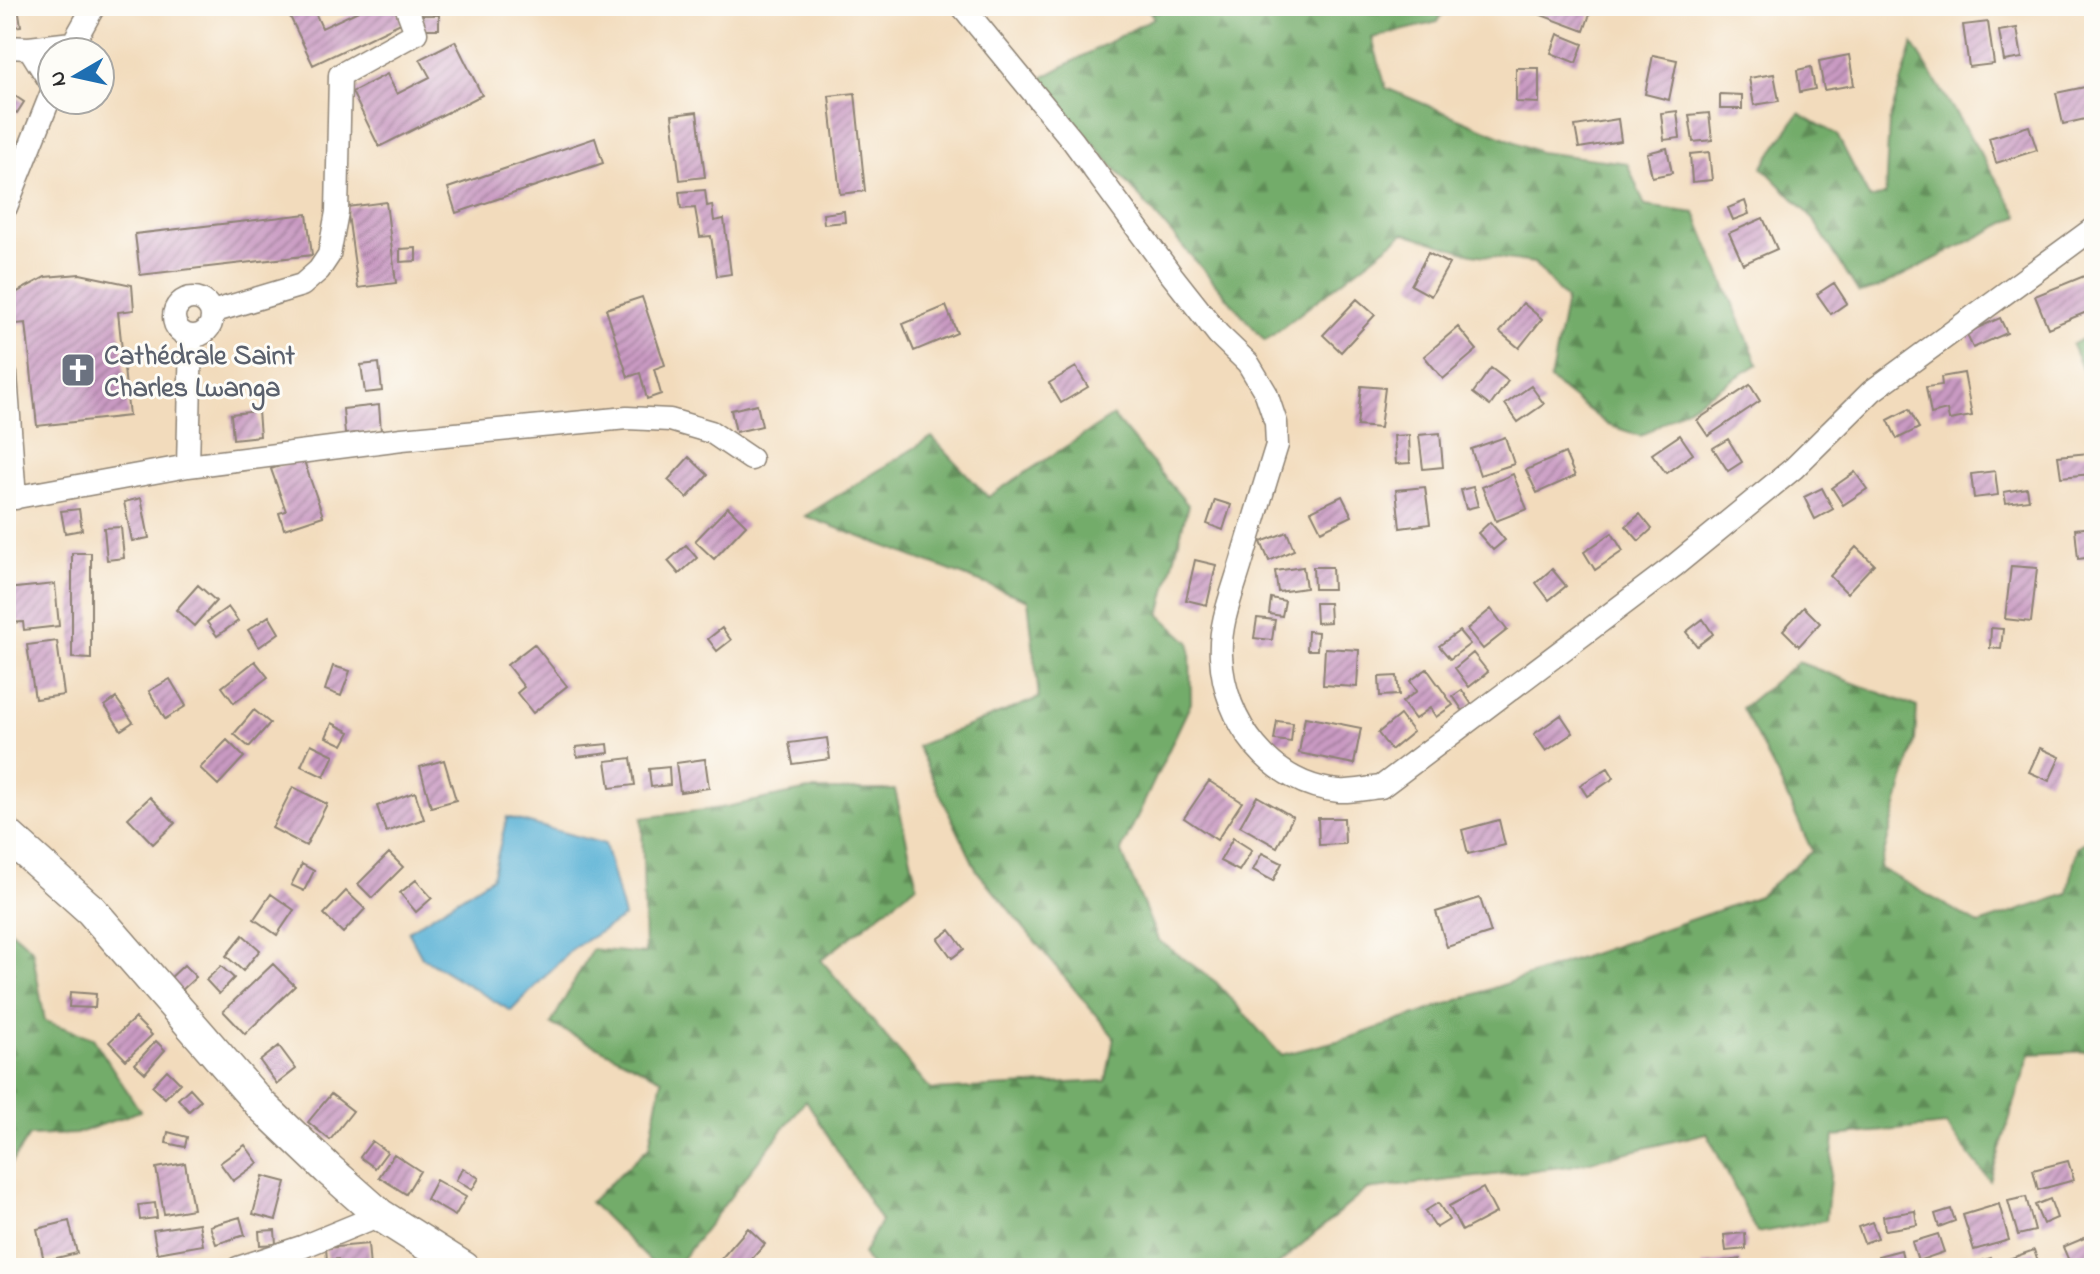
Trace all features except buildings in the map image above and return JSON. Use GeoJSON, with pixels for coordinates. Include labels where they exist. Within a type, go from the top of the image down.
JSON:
{"type":"FeatureCollection","features":[{"type":"Feature","properties":{"kind":"street"},"geometry":{"type":"LineString","coordinates":[[77,36],[94,6]]}},
{"type":"Feature","properties":{"kind":"street"},"geometry":{"type":"LineString","coordinates":[[212,312],[302,285],[319,270],[329,255],[337,212],[340,75],[416,33],[406,6]]}},
{"type":"Feature","properties":{"kind":"street"},"geometry":{"type":"LineString","coordinates":[[962,6],[1073,141],[1218,334],[1248,363],[1266,393],[1276,423],[1277,445],[1224,619],[1220,655],[1226,689],[1256,749],[1275,768],[1301,780],[1339,791],[1381,787],[1674,566],[1794,468],[1872,391],[1951,336],[2094,228]]}},
{"type":"Feature","properties":{"kind":"street"},"geometry":{"type":"LineString","coordinates":[[6,47],[36,48]]}},
{"type":"Feature","properties":{"kind":"street"},"geometry":{"type":"LineString","coordinates":[[29,48],[36,59]]}},
{"type":"Feature","properties":{"kind":"street"},"geometry":{"type":"LineString","coordinates":[[6,207],[42,116]]}},
{"type":"Feature","properties":{"kind":"street"},"geometry":{"type":"LineString","coordinates":[[189,298],[196,298],[204,300],[212,312],[210,327],[198,336],[191,336],[178,329],[174,314],[177,307],[189,298]]}},
{"type":"Feature","properties":{"kind":"street"},"geometry":{"type":"LineString","coordinates":[[188,466],[191,336]]}},
{"type":"Feature","properties":{"kind":"street"},"geometry":{"type":"LineString","coordinates":[[6,375],[10,499],[188,466],[402,439],[627,418],[670,420],[711,432],[751,459]]}},
{"type":"Feature","properties":{"kind":"street"},"geometry":{"type":"LineString","coordinates":[[6,834],[91,910],[261,1105],[380,1215],[464,1268]]}},
{"type":"Feature","properties":{"kind":"street"},"geometry":{"type":"LineString","coordinates":[[238,1268],[302,1247],[380,1215]]}},
{"type":"Feature","properties":{"kind":"green space"},"geometry":{"type":"Polygon","coordinates":[[[1146,6],[1446,6],[1438,22],[1372,38],[1386,88],[1539,152],[1627,163],[1645,206],[1695,213],[1758,364],[1641,436],[1608,425],[1550,380],[1566,300],[1534,263],[1472,254],[1404,233],[1265,341],[1038,80],[1154,18],[1146,6]]]}},
{"type":"Feature","properties":{"kind":"green space"},"geometry":{"type":"Polygon","coordinates":[[[1913,44],[2019,216],[1878,288],[1859,293],[1811,216],[1762,167],[1799,113],[1837,135],[1870,199],[1885,195],[1889,122],[1913,44]]]}},
{"type":"Feature","properties":{"kind":"green space"},"geometry":{"type":"Polygon","coordinates":[[[2094,332],[2094,397],[2072,345],[2094,332]]]}},
{"type":"Feature","properties":{"kind":"green space"},"geometry":{"type":"Polygon","coordinates":[[[1113,416],[1188,505],[1160,615],[1190,643],[1191,703],[1121,851],[1158,940],[1216,982],[1281,1055],[1349,1038],[1759,896],[1812,851],[1742,708],[1798,662],[1917,707],[1915,741],[1880,868],[1979,924],[2068,894],[2077,847],[2094,835],[2094,1051],[2030,1054],[1990,1181],[1946,1125],[1834,1136],[1826,1220],[1757,1233],[1707,1133],[1570,1166],[1366,1190],[1274,1268],[872,1268],[863,1254],[881,1221],[806,1100],[675,1268],[657,1268],[590,1202],[649,1147],[662,1079],[551,1024],[592,949],[645,954],[642,818],[721,808],[808,790],[895,790],[917,885],[821,960],[931,1090],[1106,1081],[1114,1037],[977,871],[917,746],[1039,698],[1028,600],[805,516],[932,437],[988,497],[1113,416]]]}},
{"type":"Feature","properties":{"kind":"green space"},"geometry":{"type":"Polygon","coordinates":[[[6,926],[32,949],[45,1021],[93,1038],[140,1111],[76,1134],[29,1136],[6,1171],[6,926]]]}},
{"type":"Feature","properties":{"kind":"water"},"geometry":{"type":"Polygon","coordinates":[[[507,817],[605,844],[624,917],[572,949],[511,1011],[422,957],[408,931],[492,877],[507,817]]]}},
{"type":"Feature","properties":{"kind":"place","name":"Cathédrale Saint Charles Lwanga"},"geometry":{"type":"Point","coordinates":[78,370]}}]}
